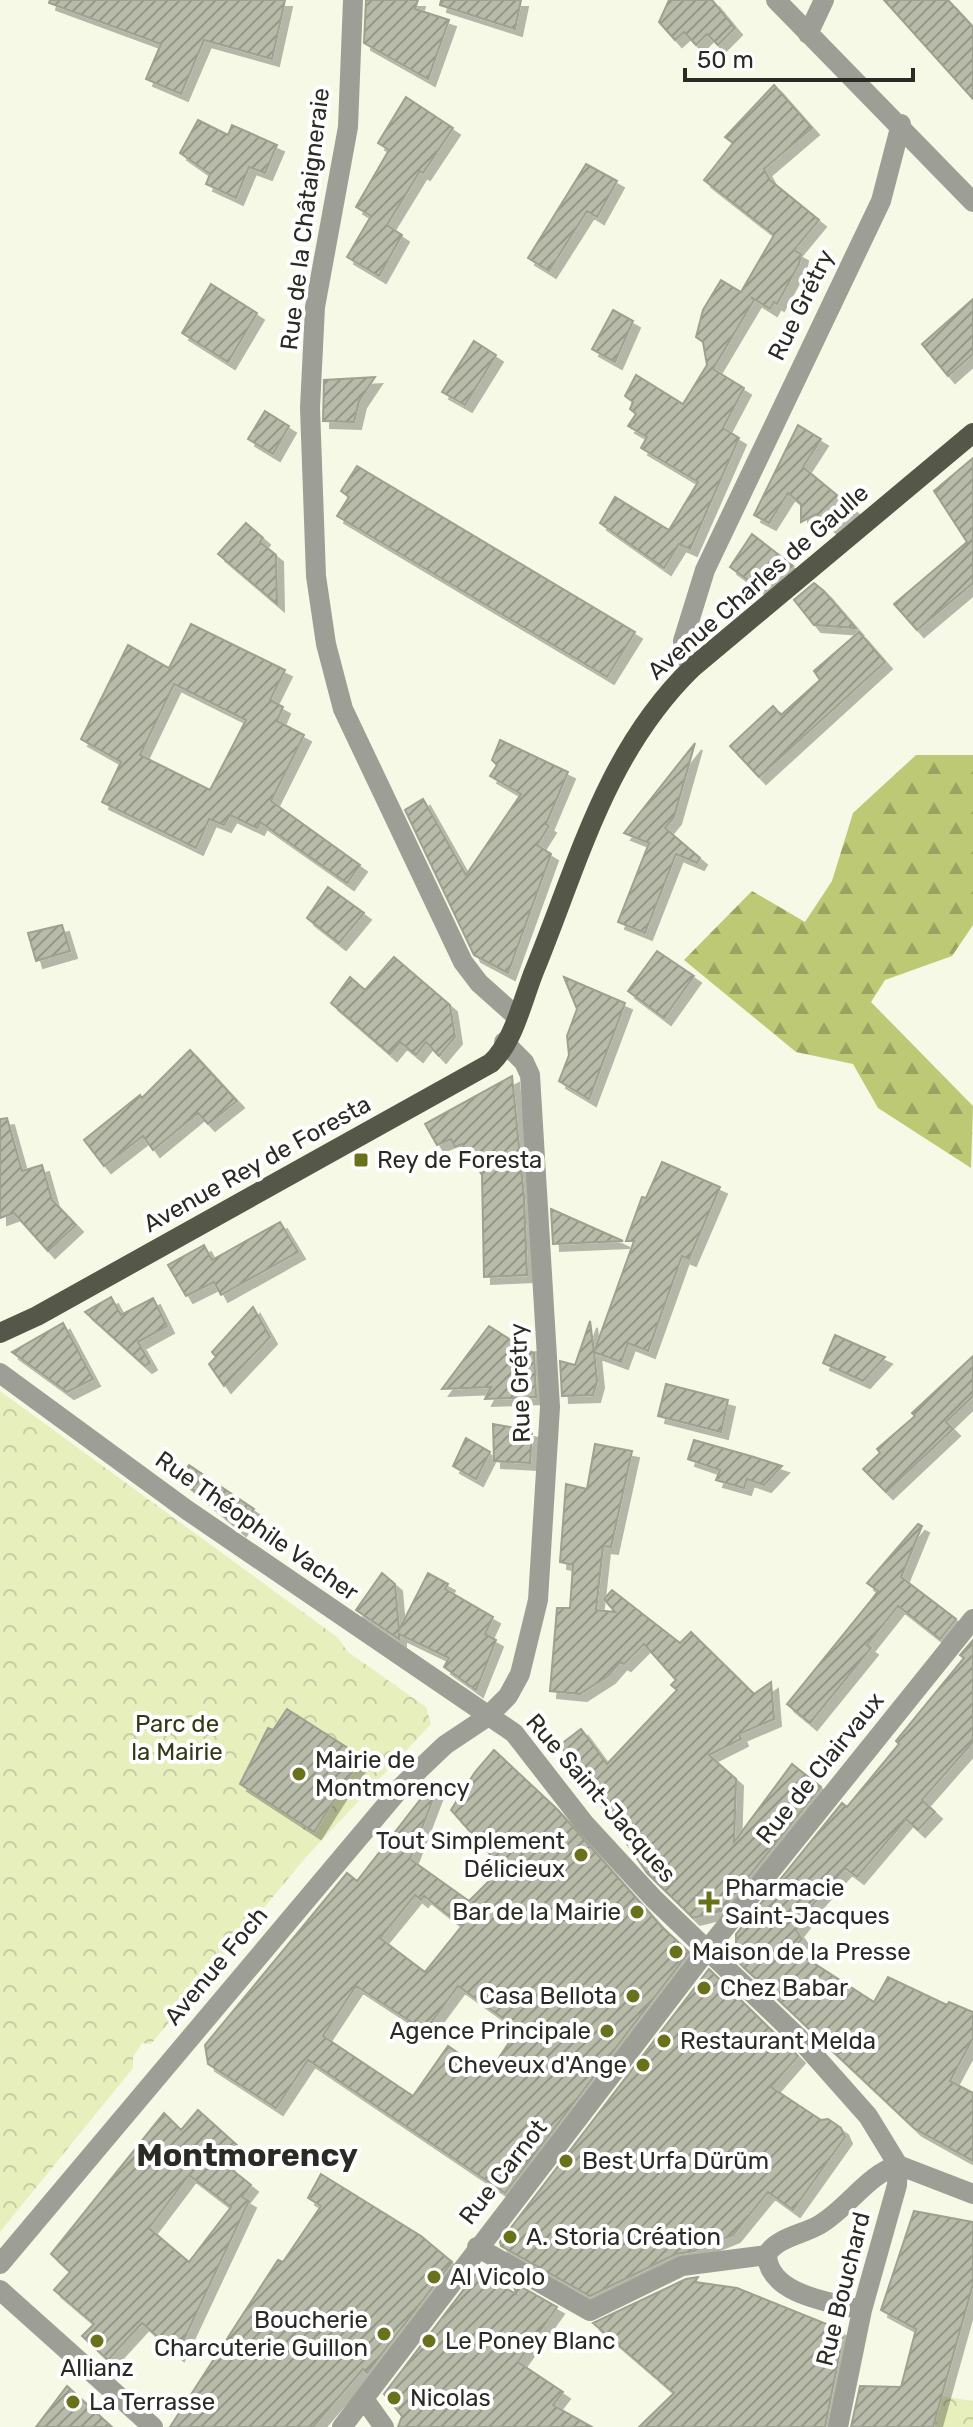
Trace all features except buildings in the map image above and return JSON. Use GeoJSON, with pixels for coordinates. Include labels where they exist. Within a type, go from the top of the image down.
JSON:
{"type":"FeatureCollection","features":[{"type":"Feature","properties":{"kind":"main road","name":"Avenue Charles de Gaulle"},"geometry":{"type":"LineString","coordinates":[[516,1016],[615,770],[652,710],[692,668],[973,433]]}},
{"type":"Feature","properties":{"kind":"main road","name":"Avenue Rey de Foresta"},"geometry":{"type":"LineString","coordinates":[[0,1333],[37,1316],[484,1068],[495,1059],[516,1016]]}},
{"type":"Feature","properties":{"kind":"street","name":"Rue de la Châtaigneraie"},"geometry":{"type":"LineString","coordinates":[[353,0],[348,127],[315,307],[311,393],[316,576],[326,644],[343,709],[463,962],[479,983],[516,1016]]}},
{"type":"Feature","properties":{"kind":"street"},"geometry":{"type":"LineString","coordinates":[[776,0],[901,124],[973,202]]}},
{"type":"Feature","properties":{"kind":"street"},"geometry":{"type":"LineString","coordinates":[[808,34],[824,0]]}},
{"type":"Feature","properties":{"kind":"street","name":"Rue Grétry"},"geometry":{"type":"LineString","coordinates":[[692,668],[684,653],[683,641],[705,570],[881,201],[901,124]]}},
{"type":"Feature","properties":{"kind":"street","name":"Rue Grétry"},"geometry":{"type":"LineString","coordinates":[[487,1717],[508,1696],[520,1674],[538,1600],[550,1407],[530,1075],[524,1062],[504,1042]]}},
{"type":"Feature","properties":{"kind":"street","name":"Rue Théophile Vacher"},"geometry":{"type":"LineString","coordinates":[[0,1373],[187,1510],[487,1717]]}},
{"type":"Feature","properties":{"kind":"street","name":"Rue de Clairvaux"},"geometry":{"type":"LineString","coordinates":[[707,1950],[973,1619]]}},
{"type":"Feature","properties":{"kind":"street","name":"Rue Saint-Jacques"},"geometry":{"type":"LineString","coordinates":[[487,1717],[514,1733],[584,1823],[707,1950],[798,2037],[868,2116],[898,2165]]}},
{"type":"Feature","properties":{"kind":"street","name":"Avenue Foch"},"geometry":{"type":"LineString","coordinates":[[0,2264],[403,1785],[445,1745],[487,1717]]}},
{"type":"Feature","properties":{"kind":"street","name":"Rue Carnot"},"geometry":{"type":"LineString","coordinates":[[342,2427],[707,1950]]}},
{"type":"Feature","properties":{"kind":"street"},"geometry":{"type":"LineString","coordinates":[[477,2247],[590,2311],[682,2266],[767,2255],[778,2243],[822,2223],[872,2180],[898,2165],[973,2194]]}},
{"type":"Feature","properties":{"kind":"street","name":"Rue Bouchard"},"geometry":{"type":"LineString","coordinates":[[838,2427],[862,2310],[897,2185],[898,2165]]}},
{"type":"Feature","properties":{"kind":"street"},"geometry":{"type":"LineString","coordinates":[[767,2255],[770,2272],[777,2280],[818,2299],[862,2310]]}},
{"type":"Feature","properties":{"kind":"street"},"geometry":{"type":"LineString","coordinates":[[0,2290],[153,2427]]}},
{"type":"Feature","properties":{"kind":"street"},"geometry":{"type":"LineString","coordinates":[[364,2399],[384,2427]]}},
{"type":"Feature","properties":{"kind":"green space"},"geometry":{"type":"Polygon","coordinates":[[[916,755],[973,755],[973,925],[952,956],[885,980],[871,1002],[973,1106],[971,1168],[878,1108],[853,1064],[796,1052],[684,960],[752,891],[805,922],[832,881],[853,813],[916,755]]]}},
{"type":"Feature","properties":{"kind":"green space","name":"Parc de la Mairie"},"geometry":{"type":"Polygon","coordinates":[[[0,1391],[337,1637],[348,1652],[426,1707],[431,1724],[306,1857],[151,2044],[142,2043],[133,2057],[133,2068],[0,2232],[0,1391]]]}},
{"type":"Feature","properties":{"kind":"green space"},"geometry":{"type":"Polygon","coordinates":[[[942,2396],[973,2401],[973,2427],[933,2427],[942,2396]]]}},
{"type":"Feature","properties":{"kind":"place","name":"Rey de Foresta"},"geometry":{"type":"Point","coordinates":[361,1160]}},
{"type":"Feature","properties":{"kind":"place","name":"Mairie de Montmorency"},"geometry":{"type":"Point","coordinates":[299,1774]}},
{"type":"Feature","properties":{"kind":"place","name":"Tout Simplement Délicieux"},"geometry":{"type":"Point","coordinates":[581,1855]}},
{"type":"Feature","properties":{"kind":"place","name":"Pharmacie Saint-Jacques"},"geometry":{"type":"Point","coordinates":[709,1902]}},
{"type":"Feature","properties":{"kind":"place","name":"Bar de la Mairie"},"geometry":{"type":"Point","coordinates":[637,1912]}},
{"type":"Feature","properties":{"kind":"place","name":"Maison de la Presse"},"geometry":{"type":"Point","coordinates":[676,1952]}},
{"type":"Feature","properties":{"kind":"place","name":"Chez Babar"},"geometry":{"type":"Point","coordinates":[704,1988]}},
{"type":"Feature","properties":{"kind":"place","name":"Casa Bellota"},"geometry":{"type":"Point","coordinates":[633,1996]}},
{"type":"Feature","properties":{"kind":"place","name":"Agence Principale"},"geometry":{"type":"Point","coordinates":[607,2031]}},
{"type":"Feature","properties":{"kind":"place","name":"Restaurant Melda"},"geometry":{"type":"Point","coordinates":[664,2041]}},
{"type":"Feature","properties":{"kind":"place","name":"Cheveux d'Ange"},"geometry":{"type":"Point","coordinates":[643,2065]}},
{"type":"Feature","properties":{"kind":"place","name":"Best Urfa Dürüm"},"geometry":{"type":"Point","coordinates":[566,2161]}},
{"type":"Feature","properties":{"kind":"place","name":"A. Storia Création"},"geometry":{"type":"Point","coordinates":[510,2237]}},
{"type":"Feature","properties":{"kind":"place","name":"Al Vicolo"},"geometry":{"type":"Point","coordinates":[434,2277]}},
{"type":"Feature","properties":{"kind":"place","name":"Boucherie Charcuterie Guillon"},"geometry":{"type":"Point","coordinates":[384,2334]}},
{"type":"Feature","properties":{"kind":"place","name":"Allianz"},"geometry":{"type":"Point","coordinates":[97,2341]}},
{"type":"Feature","properties":{"kind":"place","name":"Le Poney Blanc"},"geometry":{"type":"Point","coordinates":[429,2341]}},
{"type":"Feature","properties":{"kind":"place","name":"Nicolas"},"geometry":{"type":"Point","coordinates":[394,2398]}},
{"type":"Feature","properties":{"kind":"place","name":"La Terrasse"},"geometry":{"type":"Point","coordinates":[73,2402]}},
{"type":"Feature","properties":{"kind":"district","name":"Montmorency"},"geometry":{"type":"Point","coordinates":[247,2155]}}]}
